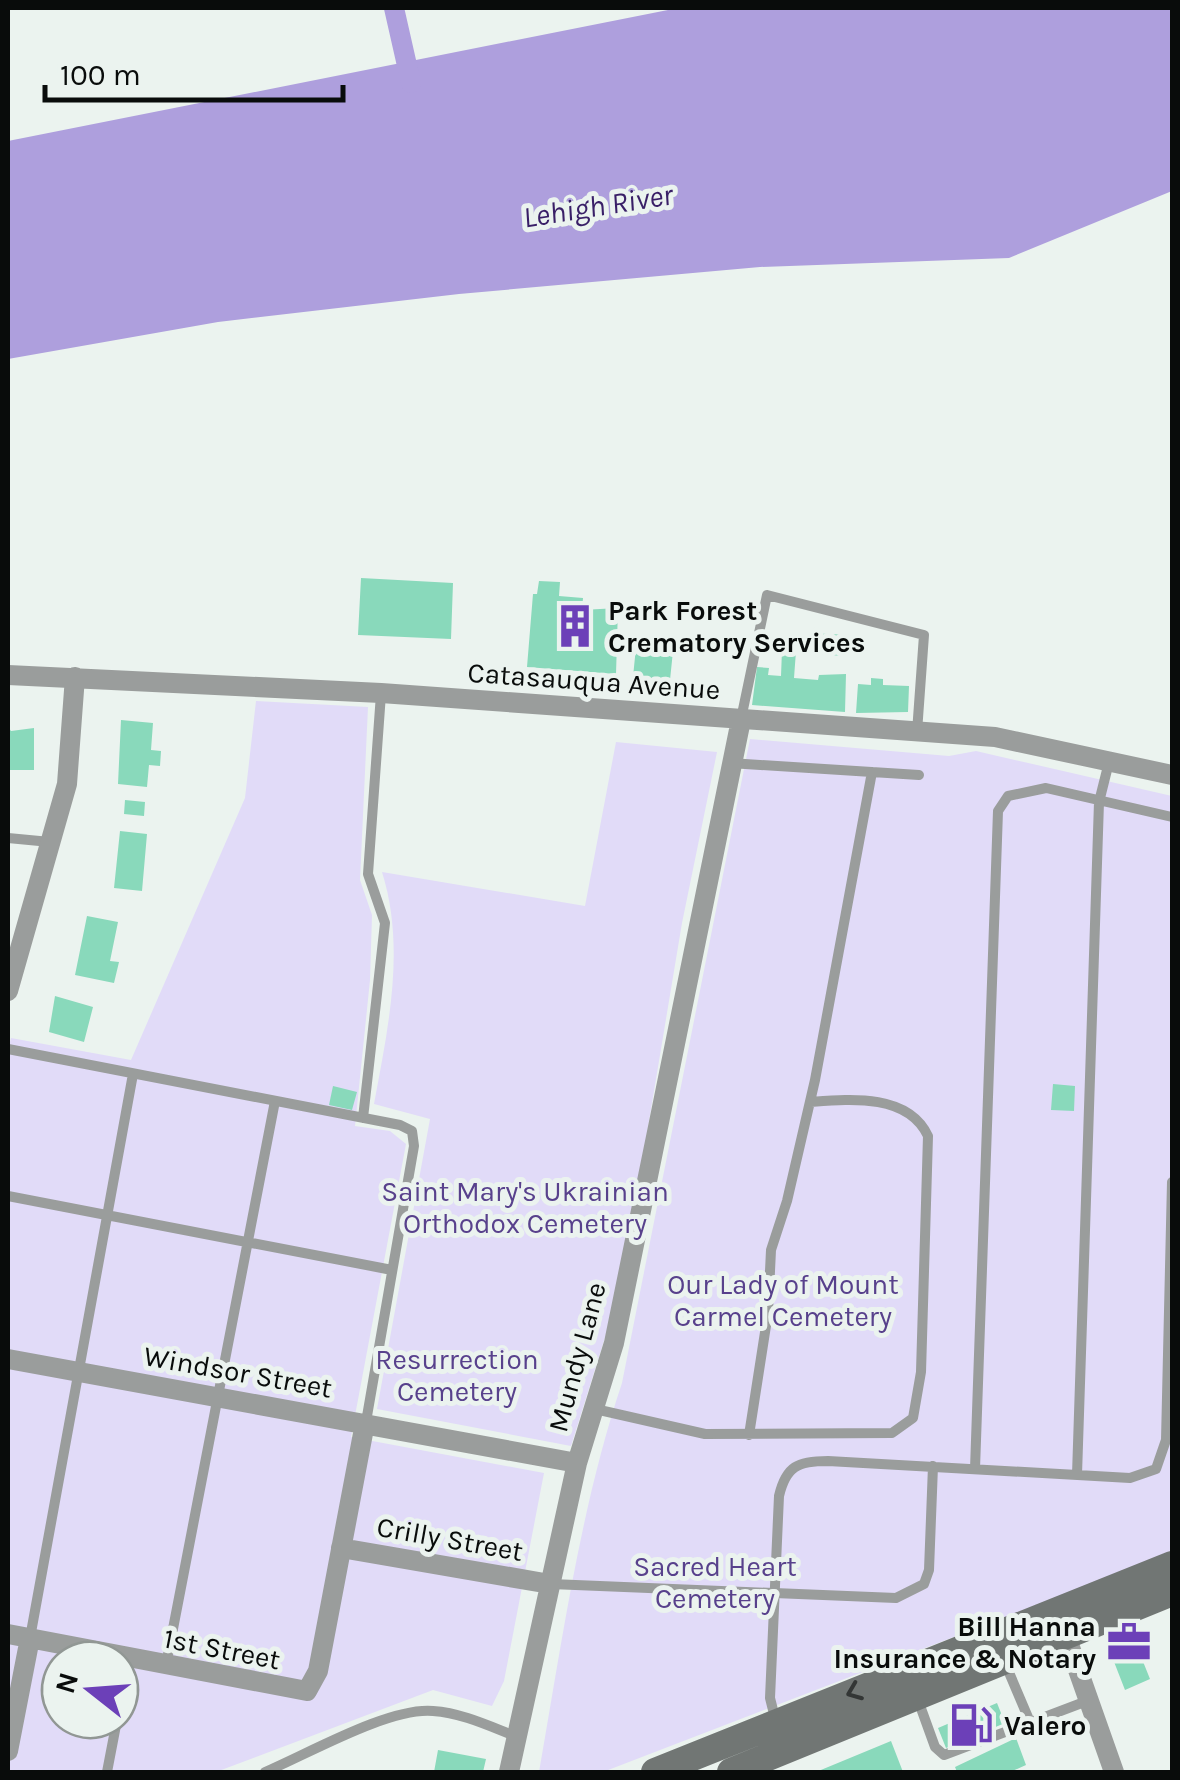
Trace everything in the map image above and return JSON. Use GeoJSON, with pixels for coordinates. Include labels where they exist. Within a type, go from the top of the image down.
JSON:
{"type":"FeatureCollection","features":[{"type":"Feature","properties":{"kind":"main road"},"geometry":{"type":"LineString","coordinates":[[655,1772],[1172,1565]]}},
{"type":"Feature","properties":{"kind":"main road"},"geometry":{"type":"LineString","coordinates":[[732,1772],[770,1765],[917,1697],[1172,1592]]}},
{"type":"Feature","properties":{"kind":"street","name":"Catasauqua Avenue"},"geometry":{"type":"LineString","coordinates":[[8,674],[381,692],[995,737],[1172,775]]}},
{"type":"Feature","properties":{"kind":"street"},"geometry":{"type":"LineString","coordinates":[[8,991],[67,784],[75,677]]}},
{"type":"Feature","properties":{"kind":"street","name":"Mundy Lane"},"geometry":{"type":"LineString","coordinates":[[509,1772],[577,1463],[614,1343],[728,762],[740,720]]}},
{"type":"Feature","properties":{"kind":"street","name":"Windsor Street"},"geometry":{"type":"LineString","coordinates":[[8,1358],[577,1463]]}},
{"type":"Feature","properties":{"kind":"street","name":"Crilly Street"},"geometry":{"type":"LineString","coordinates":[[307,1691],[318,1671],[366,1423]]}},
{"type":"Feature","properties":{"kind":"street","name":"Crilly Street"},"geometry":{"type":"LineString","coordinates":[[341,1548],[550,1584]]}},
{"type":"Feature","properties":{"kind":"street","name":"1st Street"},"geometry":{"type":"LineString","coordinates":[[8,1634],[40,1640]]}},
{"type":"Feature","properties":{"kind":"street"},"geometry":{"type":"LineString","coordinates":[[1066,1636],[1114,1772]]}},
{"type":"Feature","properties":{"kind":"street"},"geometry":{"type":"LineString","coordinates":[[8,1752],[30,1638]]}},
{"type":"Feature","properties":{"kind":"street","name":"1st Street"},"geometry":{"type":"LineString","coordinates":[[140,1661],[307,1691]]}},
{"type":"Feature","properties":{"kind":"lane"},"geometry":{"type":"LineString","coordinates":[[740,720],[766,596],[924,635],[917,732]]}},
{"type":"Feature","properties":{"kind":"lane"},"geometry":{"type":"LineString","coordinates":[[364,1118],[385,924],[368,874],[381,692]]}},
{"type":"Feature","properties":{"kind":"lane"},"geometry":{"type":"LineString","coordinates":[[1077,1475],[1099,802],[1109,760]]}},
{"type":"Feature","properties":{"kind":"lane"},"geometry":{"type":"LineString","coordinates":[[728,762],[919,775]]}},
{"type":"Feature","properties":{"kind":"lane"},"geometry":{"type":"LineString","coordinates":[[750,1435],[768,1314],[771,1250],[788,1201],[810,1102],[872,772]]}},
{"type":"Feature","properties":{"kind":"lane"},"geometry":{"type":"LineString","coordinates":[[976,1468],[995,824],[1008,796],[1026,789],[1046,788],[1172,816]]}},
{"type":"Feature","properties":{"kind":"lane"},"geometry":{"type":"LineString","coordinates":[[8,838],[50,842]]}},
{"type":"Feature","properties":{"kind":"lane"},"geometry":{"type":"LineString","coordinates":[[8,1049],[364,1118],[412,1131],[414,1146],[366,1423]]}},
{"type":"Feature","properties":{"kind":"lane"},"geometry":{"type":"LineString","coordinates":[[30,1638],[133,1074]]}},
{"type":"Feature","properties":{"kind":"lane"},"geometry":{"type":"LineString","coordinates":[[594,1409],[688,1431],[750,1435],[892,1433],[908,1424],[917,1410],[928,1136],[921,1121],[891,1105],[852,1099],[810,1102]]}},
{"type":"Feature","properties":{"kind":"lane"},"geometry":{"type":"LineString","coordinates":[[166,1666],[275,1102]]}},
{"type":"Feature","properties":{"kind":"lane"},"geometry":{"type":"LineString","coordinates":[[770,1765],[767,1727],[778,1496],[784,1474],[806,1461],[1077,1475],[1146,1474],[1163,1457],[1172,1182]]}},
{"type":"Feature","properties":{"kind":"lane"},"geometry":{"type":"LineString","coordinates":[[8,1196],[392,1270]]}},
{"type":"Feature","properties":{"kind":"lane"},"geometry":{"type":"LineString","coordinates":[[550,1584],[896,1598],[924,1584],[929,1570],[934,1466]]}},
{"type":"Feature","properties":{"kind":"lane"},"geometry":{"type":"LineString","coordinates":[[1004,1662],[1030,1722]]}},
{"type":"Feature","properties":{"kind":"lane"},"geometry":{"type":"LineString","coordinates":[[917,1697],[936,1747],[944,1754],[1087,1701]]}},
{"type":"Feature","properties":{"kind":"lane"},"geometry":{"type":"LineString","coordinates":[[265,1772],[420,1711],[469,1718],[515,1736]]}},
{"type":"Feature","properties":{"kind":"lane"},"geometry":{"type":"LineString","coordinates":[[107,1772],[114,1740]]}},
{"type":"Feature","properties":{"kind":"green space"},"geometry":{"type":"Polygon","coordinates":[[[256,701],[368,707],[360,880],[372,915],[370,980],[355,1126],[390,1131],[406,1144],[351,1437],[544,1473],[504,1681],[492,1706],[433,1690],[216,1772],[8,1772],[8,1050],[11,1038],[131,1060],[245,798],[256,701]]]}},
{"type":"Feature","properties":{"kind":"green space","name":"Sacred Heart Cemetery"},"geometry":{"type":"Polygon","coordinates":[[[750,739],[949,756],[976,751],[1172,796],[1172,1553],[603,1772],[539,1772],[583,1527],[622,1383],[750,739]]]}},
{"type":"Feature","properties":{"kind":"green space"},"geometry":{"type":"Polygon","coordinates":[[[616,742],[717,752],[682,923],[622,1283],[571,1446],[377,1409],[430,1119],[374,1104],[394,959],[382,872],[585,906],[616,742]]]}},
{"type":"Feature","properties":{"kind":"water","name":"Lehigh River"},"geometry":{"type":"Polygon","coordinates":[[[678,8],[1172,8],[1172,191],[1009,258],[760,267],[459,294],[218,322],[8,359],[8,141],[678,8]]]}},
{"type":"Feature","properties":{"kind":"building"},"geometry":{"type":"Polygon","coordinates":[[[361,578],[453,583],[451,639],[358,635],[361,578]]]}},
{"type":"Feature","properties":{"kind":"building","name":"Park Forest Crematory Services"},"geometry":{"type":"Polygon","coordinates":[[[539,581],[560,582],[559,596],[583,598],[582,610],[618,608],[616,674],[527,667],[533,594],[537,594],[539,581]]]}},
{"type":"Feature","properties":{"kind":"building"},"geometry":{"type":"Polygon","coordinates":[[[808,633],[849,635],[847,656],[808,654],[808,633]]]}},
{"type":"Feature","properties":{"kind":"building"},"geometry":{"type":"Polygon","coordinates":[[[636,647],[673,651],[670,680],[633,677],[636,647]]]}},
{"type":"Feature","properties":{"kind":"building"},"geometry":{"type":"Polygon","coordinates":[[[782,650],[796,651],[794,678],[818,680],[819,675],[846,674],[845,712],[752,705],[757,667],[769,668],[768,675],[781,676],[782,650]]]}},
{"type":"Feature","properties":{"kind":"building"},"geometry":{"type":"Polygon","coordinates":[[[871,678],[883,679],[883,685],[909,686],[908,712],[856,713],[858,684],[871,685],[871,678]]]}},
{"type":"Feature","properties":{"kind":"building"},"geometry":{"type":"Polygon","coordinates":[[[121,720],[153,723],[151,750],[161,751],[160,766],[149,765],[147,787],[118,784],[121,720]]]}},
{"type":"Feature","properties":{"kind":"building"},"geometry":{"type":"Polygon","coordinates":[[[8,727],[11,731],[34,728],[34,770],[8,770],[8,727]]]}},
{"type":"Feature","properties":{"kind":"building"},"geometry":{"type":"Polygon","coordinates":[[[125,800],[145,802],[144,816],[124,814],[125,800]]]}},
{"type":"Feature","properties":{"kind":"building"},"geometry":{"type":"Polygon","coordinates":[[[120,831],[147,834],[142,891],[114,888],[120,831]]]}},
{"type":"Feature","properties":{"kind":"building"},"geometry":{"type":"Polygon","coordinates":[[[87,916],[118,922],[110,961],[119,962],[114,983],[75,975],[87,916]]]}},
{"type":"Feature","properties":{"kind":"building"},"geometry":{"type":"Polygon","coordinates":[[[55,996],[93,1007],[84,1042],[49,1032],[55,996]]]}},
{"type":"Feature","properties":{"kind":"building"},"geometry":{"type":"Polygon","coordinates":[[[1053,1084],[1075,1086],[1074,1111],[1051,1110],[1053,1084]]]}},
{"type":"Feature","properties":{"kind":"building"},"geometry":{"type":"Polygon","coordinates":[[[333,1086],[357,1092],[352,1110],[329,1105],[333,1086]]]}},
{"type":"Feature","properties":{"kind":"building"},"geometry":{"type":"Polygon","coordinates":[[[1134,1639],[1150,1679],[1125,1690],[1109,1649],[1134,1639]]]}},
{"type":"Feature","properties":{"kind":"building","name":"Valero"},"geometry":{"type":"Polygon","coordinates":[[[997,1703],[1005,1723],[946,1748],[938,1728],[997,1703]]]}},
{"type":"Feature","properties":{"kind":"building"},"geometry":{"type":"Polygon","coordinates":[[[1016,1738],[1026,1765],[1010,1772],[957,1772],[955,1767],[1016,1738]]]}},
{"type":"Feature","properties":{"kind":"building"},"geometry":{"type":"Polygon","coordinates":[[[891,1741],[903,1772],[816,1772],[891,1741]]]}},
{"type":"Feature","properties":{"kind":"building"},"geometry":{"type":"Polygon","coordinates":[[[438,1750],[486,1759],[483,1772],[434,1772],[438,1750]]]}},
{"type":"Feature","properties":{"kind":"waterway"},"geometry":{"type":"LineString","coordinates":[[394,8],[411,83]]}},
{"type":"Feature","properties":{"kind":"place","name":"Park Forest Crematory Services"},"geometry":{"type":"Point","coordinates":[575,626]}},
{"type":"Feature","properties":{"kind":"place","name":"Bill Hanna Insurance & Notary"},"geometry":{"type":"Point","coordinates":[1129,1642]}},
{"type":"Feature","properties":{"kind":"place","name":"Valero"},"geometry":{"type":"Point","coordinates":[971,1725]}},
{"type":"Feature","properties":{"kind":"park label","name":"Saint Mary's Ukrainian Orthodox Cemetery"},"geometry":{"type":"Point","coordinates":[525,1207]}},
{"type":"Feature","properties":{"kind":"park label","name":"Our Lady of Mount Carmel Cemetery"},"geometry":{"type":"Point","coordinates":[783,1300]}},
{"type":"Feature","properties":{"kind":"park label","name":"Resurrection Cemetery"},"geometry":{"type":"Point","coordinates":[457,1375]}}]}
